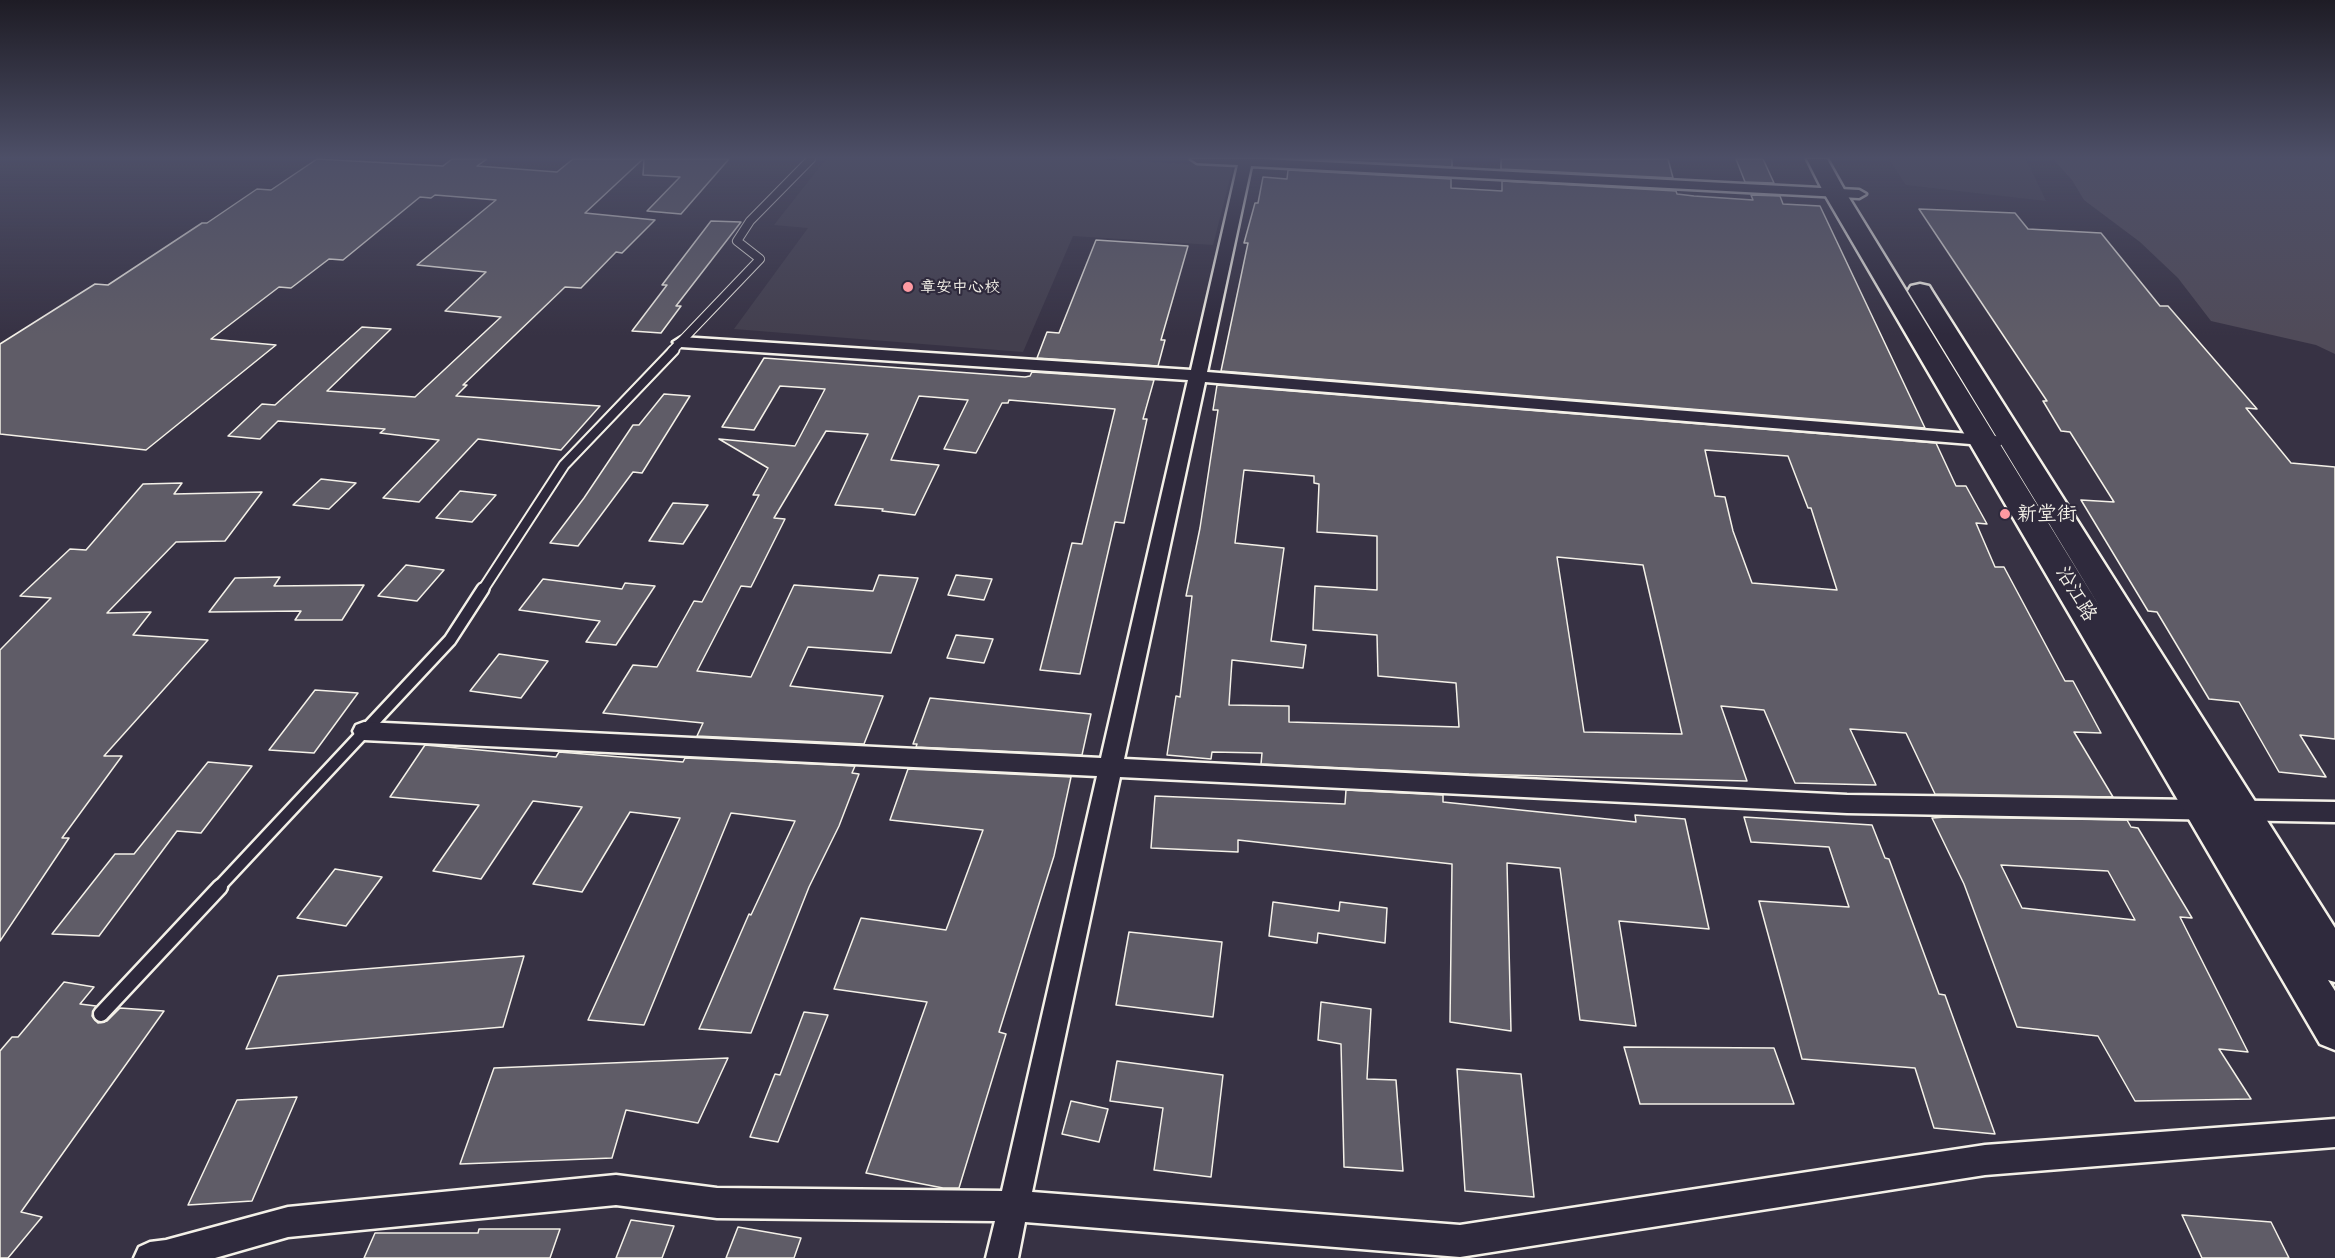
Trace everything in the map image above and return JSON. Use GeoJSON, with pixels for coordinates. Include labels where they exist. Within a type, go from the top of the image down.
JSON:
{"type":"FeatureCollection","features":[{"type":"Feature","properties":{"kind":"main road","name":"沿江路"},"geometry":{"type":"LineString","coordinates":[[1860,218],[1985,441],[2335,1030]]}},
{"type":"Feature","properties":{"kind":"main road","name":"沿江路"},"geometry":{"type":"LineString","coordinates":[[1863,218],[2016,443],[2335,964]]}},
{"type":"Feature","properties":{"kind":"street"},"geometry":{"type":"LineString","coordinates":[[1002,1258],[1232,218]]}},
{"type":"Feature","properties":{"kind":"street"},"geometry":{"type":"LineString","coordinates":[[681,342],[1198,376],[2016,443]]}},
{"type":"Feature","properties":{"kind":"street"},"geometry":{"type":"LineString","coordinates":[[364,731],[1847,804],[2335,812]]}},
{"type":"Feature","properties":{"kind":"street"},"geometry":{"type":"LineString","coordinates":[[150,1258],[166,1256],[288,1222],[616,1190],[717,1203],[1014,1206],[1460,1242],[1984,1160],[2335,1133]]}},
{"type":"Feature","properties":{"kind":"lane"},"geometry":{"type":"LineString","coordinates":[[100,1014],[450,640],[564,465],[760,259],[737,241],[753,218]]}},
{"type":"Feature","properties":{"kind":"shaded area","name":"章安中心校"},"geometry":{"type":"Polygon","coordinates":[[[780,218],[1220,218],[1213,245],[1073,236],[1023,352],[734,329],[808,228],[774,225],[780,218]]]}},
{"type":"Feature","properties":{"kind":"shaded area"},"geometry":{"type":"Polygon","coordinates":[[[2108,218],[2335,218],[2335,354],[2316,345],[2211,321],[2178,278],[2140,242],[2108,218]]]}},
{"type":"Feature","properties":{"kind":"building"},"geometry":{"type":"Polygon","coordinates":[[[215,218],[395,218],[343,260],[329,259],[291,288],[279,287],[211,339],[276,345],[146,450],[0,434],[0,344],[95,284],[108,285],[202,223],[207,223],[215,218]]]}},
{"type":"Feature","properties":{"kind":"building"},"geometry":{"type":"Polygon","coordinates":[[[474,218],[632,218],[655,220],[622,253],[616,252],[581,288],[565,287],[463,385],[467,385],[456,396],[600,406],[561,450],[478,439],[419,502],[383,498],[439,440],[380,433],[385,429],[278,421],[260,439],[228,436],[262,404],[275,405],[362,327],[391,329],[327,391],[415,397],[501,317],[445,311],[486,272],[417,265],[474,218]]]}},
{"type":"Feature","properties":{"kind":"building"},"geometry":{"type":"Polygon","coordinates":[[[1251,218],[1826,218],[1925,428],[1221,371],[1248,243],[1244,243],[1251,218]]]}},
{"type":"Feature","properties":{"kind":"building"},"geometry":{"type":"Polygon","coordinates":[[[1925,218],[2019,218],[2028,229],[2101,233],[2160,306],[2168,306],[2257,409],[2246,408],[2291,463],[2335,467],[2335,739],[2300,735],[2326,777],[2279,772],[2239,702],[2209,699],[2157,612],[2148,611],[2081,500],[2114,502],[2070,432],[2061,431],[2043,401],[2047,401],[1925,218]]]}},
{"type":"Feature","properties":{"kind":"building"},"geometry":{"type":"Polygon","coordinates":[[[711,221],[741,222],[676,306],[681,306],[661,333],[632,331],[667,285],[662,285],[711,221]]]}},
{"type":"Feature","properties":{"kind":"building"},"geometry":{"type":"Polygon","coordinates":[[[1096,240],[1188,246],[1161,340],[1165,340],[1158,366],[1037,358],[1047,332],[1059,333],[1096,240]]]}},
{"type":"Feature","properties":{"kind":"building"},"geometry":{"type":"Polygon","coordinates":[[[764,358],[1025,377],[1030,376],[1032,372],[1154,380],[1143,419],[1147,419],[1124,523],[1115,522],[1080,674],[1040,670],[1072,543],[1082,544],[1115,409],[1009,400],[1008,403],[1002,403],[976,453],[944,449],[968,400],[919,396],[891,460],[939,465],[915,515],[882,511],[883,509],[835,505],[868,434],[826,431],[774,518],[785,519],[751,587],[741,586],[697,671],[751,677],[794,585],[873,591],[879,575],[918,578],[891,653],[808,647],[790,686],[883,696],[864,744],[697,736],[703,723],[603,713],[633,665],[657,667],[694,601],[702,602],[759,495],[753,495],[768,468],[719,439],[795,446],[825,389],[780,386],[754,430],[722,427],[764,358]]]}},
{"type":"Feature","properties":{"kind":"building"},"geometry":{"type":"Polygon","coordinates":[[[1217,385],[1936,443],[1956,486],[1966,486],[1987,524],[1976,523],[1995,567],[2004,567],[2065,681],[2073,681],[2101,733],[2074,732],[2113,797],[1935,794],[1906,733],[1850,729],[1876,785],[1795,783],[1764,710],[1721,706],[1747,781],[1469,774],[1261,764],[1262,753],[1212,752],[1211,759],[1167,755],[1176,696],[1180,697],[1192,596],[1186,596],[1200,528],[1218,410],[1213,410],[1217,385]],[[1705,450],[1715,496],[1725,497],[1733,531],[1752,583],[1837,590],[1811,508],[1808,508],[1788,456],[1705,450]],[[1244,470],[1235,543],[1284,548],[1271,641],[1306,645],[1303,668],[1232,660],[1229,705],[1289,706],[1289,722],[1459,727],[1456,683],[1378,676],[1377,635],[1313,630],[1315,586],[1377,590],[1377,536],[1317,532],[1319,484],[1314,483],[1314,476],[1244,470]],[[1557,557],[1584,732],[1682,734],[1643,565],[1557,557]]]}},
{"type":"Feature","properties":{"kind":"building"},"geometry":{"type":"Polygon","coordinates":[[[664,394],[690,396],[642,473],[633,472],[578,546],[550,543],[584,498],[633,425],[639,425],[664,394]]]}},
{"type":"Feature","properties":{"kind":"building"},"geometry":{"type":"Polygon","coordinates":[[[321,479],[356,483],[329,509],[293,505],[321,479]]]}},
{"type":"Feature","properties":{"kind":"building"},"geometry":{"type":"Polygon","coordinates":[[[182,483],[174,494],[262,492],[225,541],[176,542],[107,613],[151,612],[133,635],[208,640],[104,756],[122,756],[62,838],[69,838],[0,941],[0,650],[51,598],[20,596],[70,549],[86,550],[143,484],[182,483]]]}},
{"type":"Feature","properties":{"kind":"building"},"geometry":{"type":"Polygon","coordinates":[[[460,491],[496,495],[472,522],[436,518],[460,491]]]}},
{"type":"Feature","properties":{"kind":"building"},"geometry":{"type":"Polygon","coordinates":[[[673,503],[708,505],[683,544],[649,541],[673,503]]]}},
{"type":"Feature","properties":{"kind":"building"},"geometry":{"type":"Polygon","coordinates":[[[406,565],[444,570],[417,601],[378,596],[406,565]]]}},
{"type":"Feature","properties":{"kind":"building"},"geometry":{"type":"Polygon","coordinates":[[[956,575],[992,579],[984,600],[948,595],[956,575]]]}},
{"type":"Feature","properties":{"kind":"building"},"geometry":{"type":"Polygon","coordinates":[[[280,577],[274,586],[364,585],[342,620],[295,620],[301,611],[209,612],[235,578],[280,577]]]}},
{"type":"Feature","properties":{"kind":"building"},"geometry":{"type":"Polygon","coordinates":[[[543,579],[622,589],[625,583],[655,586],[616,645],[586,642],[600,621],[519,610],[543,579]]]}},
{"type":"Feature","properties":{"kind":"building"},"geometry":{"type":"Polygon","coordinates":[[[956,635],[993,639],[984,663],[947,658],[956,635]]]}},
{"type":"Feature","properties":{"kind":"building"},"geometry":{"type":"Polygon","coordinates":[[[499,654],[548,661],[521,698],[470,691],[499,654]]]}},
{"type":"Feature","properties":{"kind":"building"},"geometry":{"type":"Polygon","coordinates":[[[315,690],[358,693],[314,753],[269,750],[315,690]]]}},
{"type":"Feature","properties":{"kind":"building"},"geometry":{"type":"Polygon","coordinates":[[[930,698],[1091,714],[1082,755],[916,747],[917,744],[913,744],[930,698]]]}},
{"type":"Feature","properties":{"kind":"building"},"geometry":{"type":"Polygon","coordinates":[[[425,745],[556,757],[559,752],[683,762],[685,758],[855,766],[852,773],[859,774],[839,826],[809,887],[751,1033],[699,1029],[749,914],[751,915],[795,821],[731,813],[644,1025],[588,1020],[680,818],[630,812],[582,892],[533,884],[582,807],[533,801],[481,879],[433,871],[479,805],[390,797],[425,745]]]}},
{"type":"Feature","properties":{"kind":"building"},"geometry":{"type":"Polygon","coordinates":[[[208,762],[252,766],[201,833],[177,831],[99,936],[52,934],[115,854],[134,854],[208,762]]]}},
{"type":"Feature","properties":{"kind":"building"},"geometry":{"type":"Polygon","coordinates":[[[908,769],[1071,777],[1054,856],[999,1032],[1006,1034],[959,1188],[943,1188],[866,1173],[927,1002],[834,989],[861,918],[946,930],[983,830],[890,820],[908,769]]]}},
{"type":"Feature","properties":{"kind":"building"},"geometry":{"type":"Polygon","coordinates":[[[1346,790],[1443,795],[1443,802],[1636,822],[1635,815],[1685,819],[1709,929],[1619,921],[1636,1026],[1580,1020],[1560,868],[1507,863],[1511,1031],[1450,1022],[1452,864],[1238,840],[1238,852],[1151,848],[1155,796],[1345,804],[1346,790]]]}},
{"type":"Feature","properties":{"kind":"building"},"geometry":{"type":"Polygon","coordinates":[[[1744,817],[1872,825],[1885,858],[1889,859],[1939,994],[1945,995],[1995,1134],[1934,1128],[1915,1068],[1802,1059],[1759,901],[1849,907],[1829,847],[1751,842],[1744,817]]]}},
{"type":"Feature","properties":{"kind":"building"},"geometry":{"type":"Polygon","coordinates":[[[1932,818],[2127,820],[2131,827],[2138,828],[2192,918],[2180,917],[2248,1052],[2219,1049],[2251,1099],[2135,1101],[2098,1036],[2017,1027],[1964,884],[1932,818]],[[2001,865],[2022,908],[2135,920],[2108,871],[2001,865]]]}},
{"type":"Feature","properties":{"kind":"building"},"geometry":{"type":"Polygon","coordinates":[[[335,869],[382,877],[346,926],[297,918],[335,869]]]}},
{"type":"Feature","properties":{"kind":"building"},"geometry":{"type":"Polygon","coordinates":[[[1273,902],[1339,911],[1340,902],[1387,908],[1385,943],[1318,933],[1317,943],[1269,936],[1273,902]]]}},
{"type":"Feature","properties":{"kind":"building"},"geometry":{"type":"Polygon","coordinates":[[[1129,932],[1222,942],[1213,1017],[1116,1005],[1129,932]]]}},
{"type":"Feature","properties":{"kind":"building"},"geometry":{"type":"Polygon","coordinates":[[[524,956],[503,1027],[246,1049],[278,976],[524,956]]]}},
{"type":"Feature","properties":{"kind":"building"},"geometry":{"type":"Polygon","coordinates":[[[64,982],[94,987],[80,1004],[96,1006],[92,1016],[98,1023],[107,1021],[120,1008],[164,1011],[21,1212],[42,1217],[8,1258],[0,1258],[0,1051],[12,1037],[18,1037],[64,982]]]}},
{"type":"Feature","properties":{"kind":"building"},"geometry":{"type":"Polygon","coordinates":[[[1321,1002],[1371,1009],[1367,1079],[1396,1080],[1403,1171],[1344,1167],[1341,1044],[1318,1040],[1321,1002]]]}},
{"type":"Feature","properties":{"kind":"building"},"geometry":{"type":"Polygon","coordinates":[[[804,1012],[828,1015],[778,1142],[750,1137],[775,1074],[780,1075],[804,1012]]]}},
{"type":"Feature","properties":{"kind":"building"},"geometry":{"type":"Polygon","coordinates":[[[1624,1047],[1774,1048],[1794,1104],[1640,1104],[1624,1047]]]}},
{"type":"Feature","properties":{"kind":"building"},"geometry":{"type":"Polygon","coordinates":[[[728,1058],[698,1123],[626,1110],[612,1158],[460,1164],[494,1068],[728,1058]]]}},
{"type":"Feature","properties":{"kind":"building"},"geometry":{"type":"Polygon","coordinates":[[[1117,1061],[1223,1075],[1211,1177],[1154,1170],[1163,1108],[1110,1101],[1117,1061]]]}},
{"type":"Feature","properties":{"kind":"building"},"geometry":{"type":"Polygon","coordinates":[[[1457,1069],[1521,1074],[1534,1197],[1465,1191],[1457,1069]]]}},
{"type":"Feature","properties":{"kind":"building"},"geometry":{"type":"Polygon","coordinates":[[[297,1097],[252,1201],[188,1205],[237,1100],[297,1097]]]}},
{"type":"Feature","properties":{"kind":"building"},"geometry":{"type":"Polygon","coordinates":[[[1071,1101],[1108,1109],[1099,1142],[1062,1134],[1071,1101]]]}},
{"type":"Feature","properties":{"kind":"building"},"geometry":{"type":"Polygon","coordinates":[[[2182,1215],[2271,1222],[2289,1258],[2202,1258],[2182,1215]]]}},
{"type":"Feature","properties":{"kind":"building"},"geometry":{"type":"Polygon","coordinates":[[[631,1220],[674,1226],[662,1258],[616,1258],[631,1220]]]}},
{"type":"Feature","properties":{"kind":"building"},"geometry":{"type":"Polygon","coordinates":[[[738,1227],[801,1238],[794,1258],[726,1258],[738,1227]]]}},
{"type":"Feature","properties":{"kind":"building"},"geometry":{"type":"Polygon","coordinates":[[[479,1229],[560,1229],[550,1258],[364,1258],[375,1233],[478,1233],[479,1229]]]}},
{"type":"Feature","properties":{"kind":"place","name":"章安中心校"},"geometry":{"type":"Point","coordinates":[908,287]}},
{"type":"Feature","properties":{"kind":"place","name":"新堂街"},"geometry":{"type":"Point","coordinates":[2005,514]}}]}
